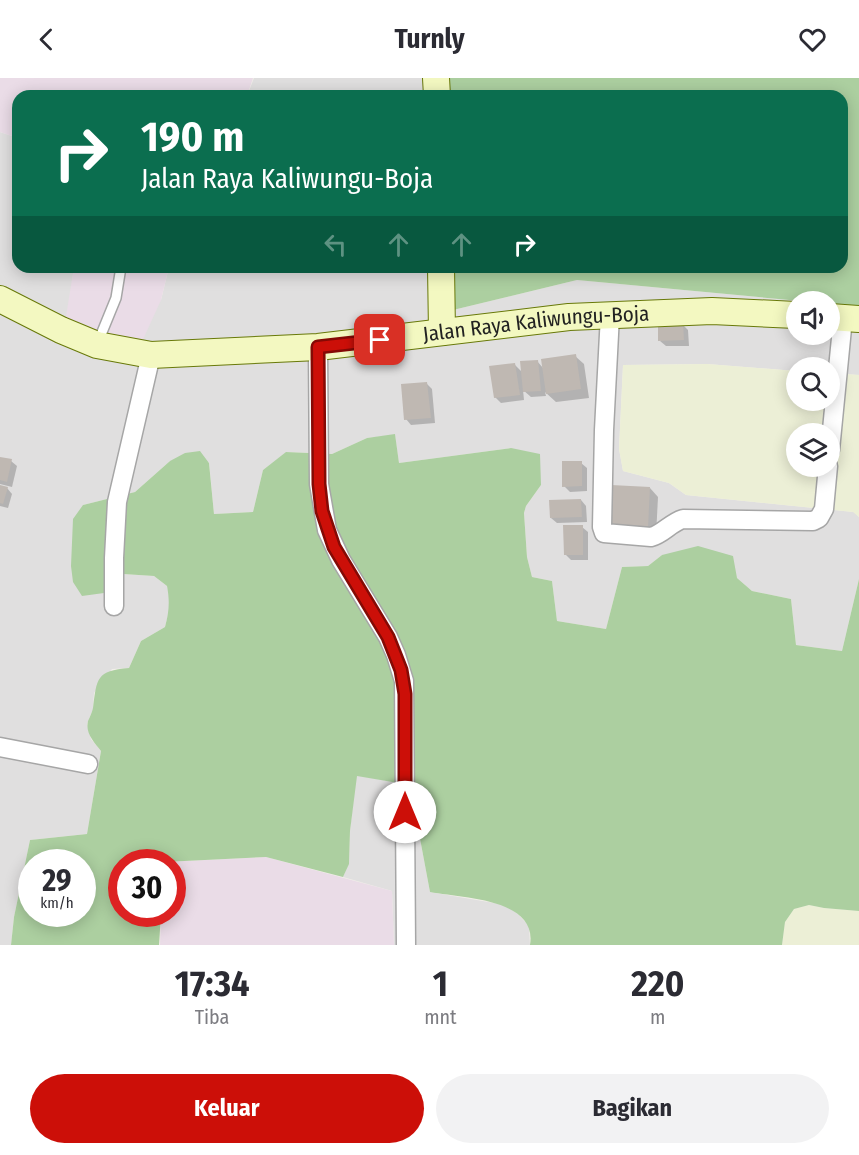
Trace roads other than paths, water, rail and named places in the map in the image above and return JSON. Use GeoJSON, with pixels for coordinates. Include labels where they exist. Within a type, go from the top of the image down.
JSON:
{"type":"FeatureCollection","features":[{"type":"Feature","properties":{"kind":"main road"},"geometry":{"type":"LineString","coordinates":[[441,273],[442,332]]}},
{"type":"Feature","properties":{"kind":"main road","name":"Jalan Raya Kaliwungu-Boja"},"geometry":{"type":"LineString","coordinates":[[1,303],[97,345],[150,356],[318,347],[610,315],[712,311],[786,315]]}},
{"type":"Feature","properties":{"kind":"street"},"geometry":{"type":"LineString","coordinates":[[610,315],[604,430],[604,533],[651,537],[659,535],[669,526],[683,519],[813,520],[819,518],[824,509],[827,477]]}},
{"type":"Feature","properties":{"kind":"street"},"geometry":{"type":"LineString","coordinates":[[833,423],[844,318]]}},
{"type":"Feature","properties":{"kind":"street"},"geometry":{"type":"LineString","coordinates":[[318,347],[319,484],[327,530],[341,560],[388,637],[404,681],[406,945]]}},
{"type":"Feature","properties":{"kind":"street"},"geometry":{"type":"LineString","coordinates":[[114,606],[117,502],[150,356]]}},
{"type":"Feature","properties":{"kind":"street"},"geometry":{"type":"LineString","coordinates":[[0,747],[88,764]]}},
{"type":"Feature","properties":{"kind":"lane"},"geometry":{"type":"LineString","coordinates":[[97,345],[116,298],[120,273]]}}]}
